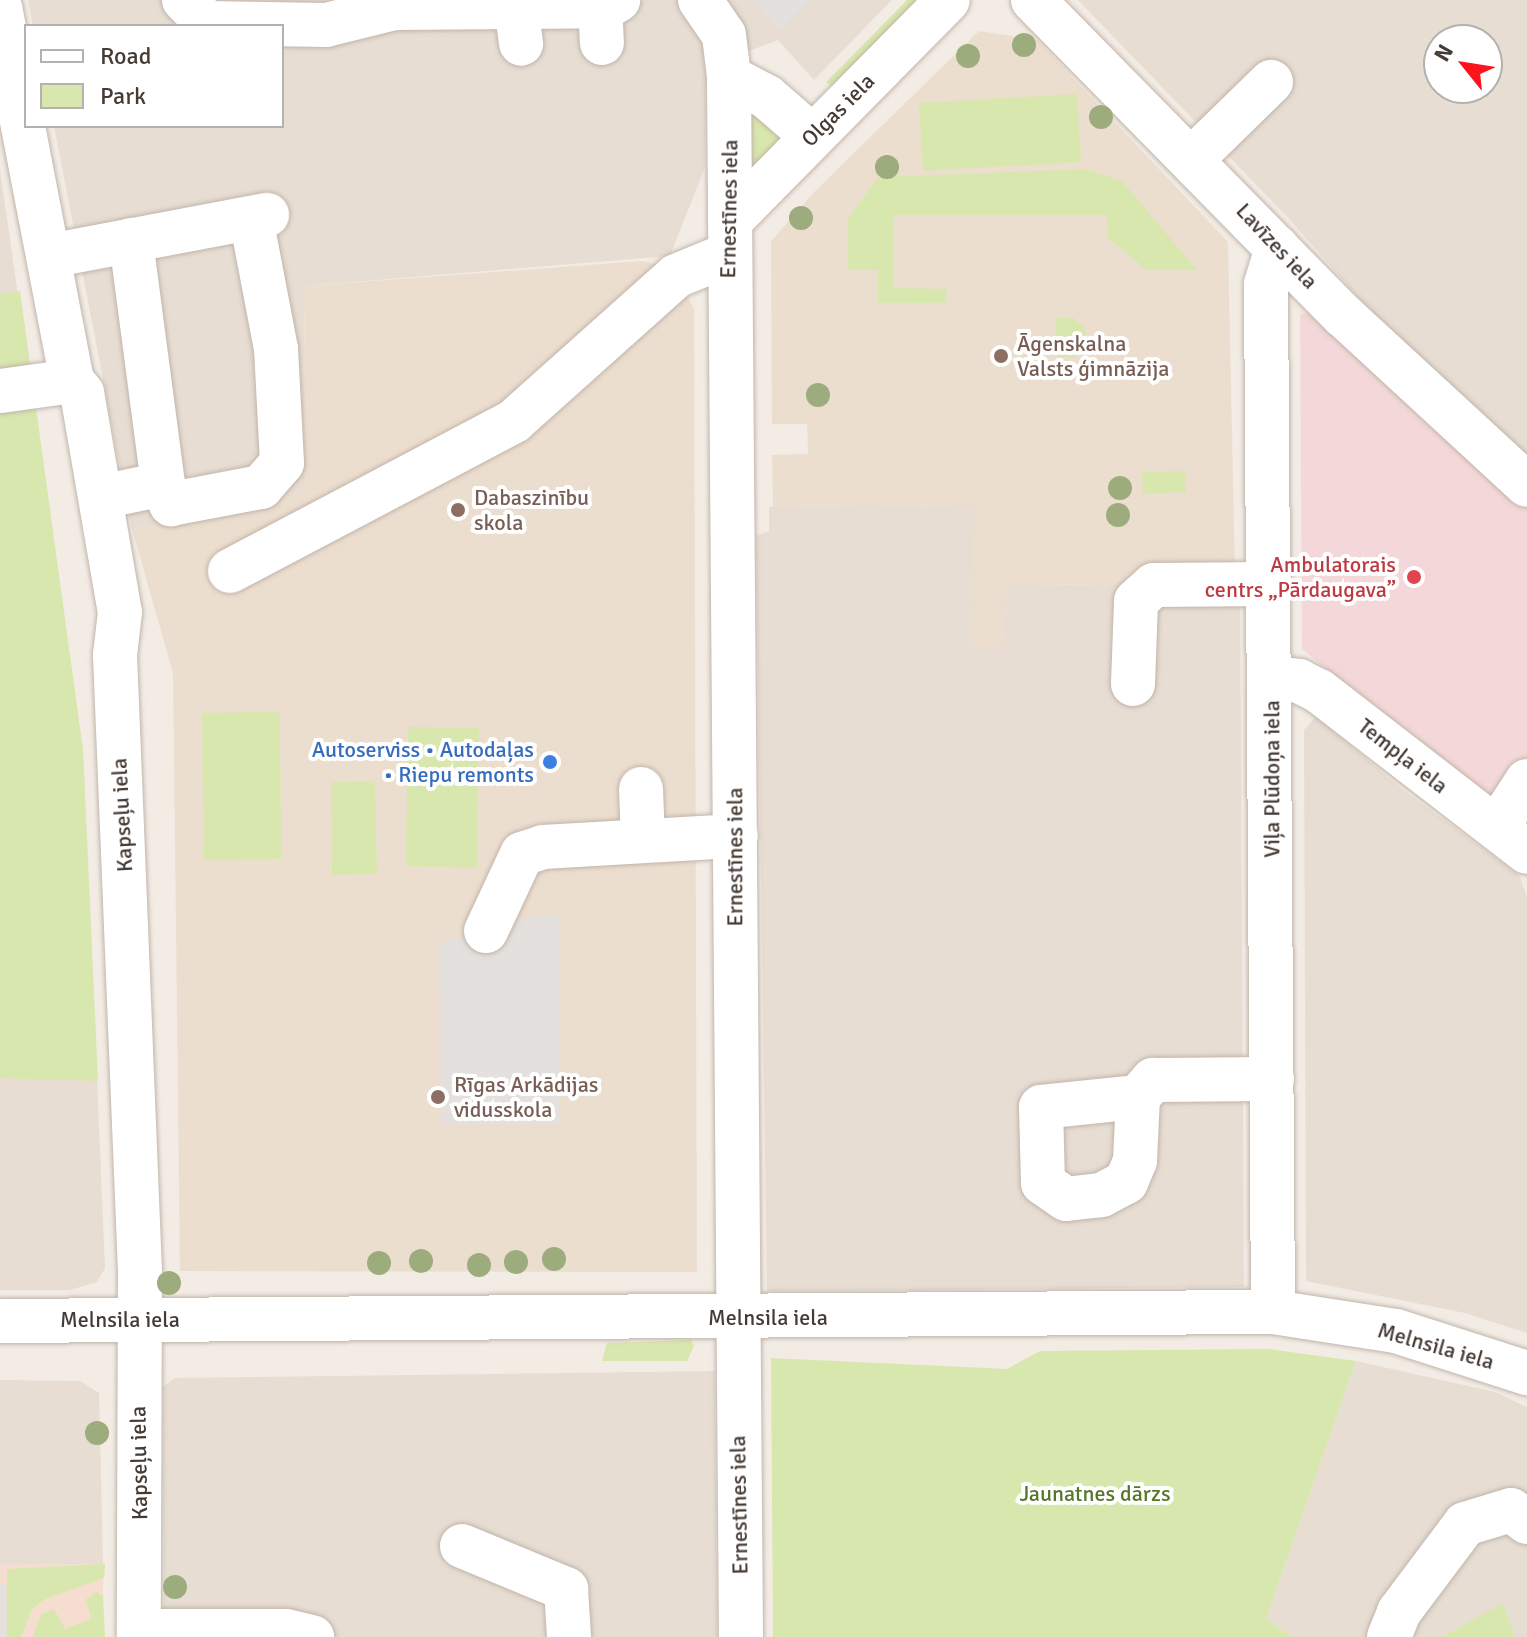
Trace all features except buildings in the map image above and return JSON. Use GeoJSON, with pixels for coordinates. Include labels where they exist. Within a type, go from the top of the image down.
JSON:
{"type":"FeatureCollection","features":[{"type":"Feature","properties":{"kind":"street"},"geometry":{"type":"LineString","coordinates":[[184,0],[207,23],[266,24]]}},
{"type":"Feature","properties":{"kind":"street","name":"Ernestīnes iela"},"geometry":{"type":"LineString","coordinates":[[700,0],[724,35],[729,77],[741,1637]]}},
{"type":"Feature","properties":{"kind":"street","name":"Olgas iela"},"geometry":{"type":"LineString","coordinates":[[729,238],[812,136],[948,0]]}},
{"type":"Feature","properties":{"kind":"street","name":"Lavīzes iela"},"geometry":{"type":"LineString","coordinates":[[1033,0],[1193,158],[1447,422],[1527,485]]}},
{"type":"Feature","properties":{"kind":"street","name":"Kapseļu iela"},"geometry":{"type":"LineString","coordinates":[[0,7],[72,381],[82,393],[120,612],[115,655],[140,1319],[139,1634]]}},
{"type":"Feature","properties":{"kind":"street"},"geometry":{"type":"LineString","coordinates":[[284,24],[326,25],[394,8],[441,25],[519,25],[607,16]]}},
{"type":"Feature","properties":{"kind":"street"},"geometry":{"type":"LineString","coordinates":[[729,77],[767,97],[812,136]]}},
{"type":"Feature","properties":{"kind":"street"},"geometry":{"type":"LineString","coordinates":[[1193,158],[1271,82]]}},
{"type":"Feature","properties":{"kind":"street"},"geometry":{"type":"LineString","coordinates":[[49,256],[131,240],[259,216],[276,349],[282,463],[261,487],[171,504],[163,484],[131,240]]}},
{"type":"Feature","properties":{"kind":"street"},"geometry":{"type":"LineString","coordinates":[[230,571],[514,421],[676,276],[729,238]]}},
{"type":"Feature","properties":{"kind":"street","name":"Viļa Plūdoņa iela"},"geometry":{"type":"LineString","coordinates":[[1273,1312],[1272,678],[1266,284],[1277,248]]}},
{"type":"Feature","properties":{"kind":"street"},"geometry":{"type":"LineString","coordinates":[[0,391],[72,381]]}},
{"type":"Feature","properties":{"kind":"street"},"geometry":{"type":"LineString","coordinates":[[101,497],[163,484]]}},
{"type":"Feature","properties":{"kind":"street"},"geometry":{"type":"LineString","coordinates":[[1133,684],[1136,601],[1154,585],[1270,584]]}},
{"type":"Feature","properties":{"kind":"street","name":"Tempļa iela"},"geometry":{"type":"LineString","coordinates":[[1272,678],[1299,681],[1319,691],[1512,839]]}},
{"type":"Feature","properties":{"kind":"street"},"geometry":{"type":"LineString","coordinates":[[1512,839],[1527,781]]}},
{"type":"Feature","properties":{"kind":"street"},"geometry":{"type":"LineString","coordinates":[[641,789],[643,841]]}},
{"type":"Feature","properties":{"kind":"street"},"geometry":{"type":"LineString","coordinates":[[486,931],[522,854],[543,847],[736,836]]}},
{"type":"Feature","properties":{"kind":"street"},"geometry":{"type":"LineString","coordinates":[[1138,1097],[1153,1080],[1272,1079]]}},
{"type":"Feature","properties":{"kind":"street","name":"Melnsila iela"},"geometry":{"type":"LineString","coordinates":[[0,1321],[1273,1312],[1396,1331],[1527,1373]]}},
{"type":"Feature","properties":{"kind":"street"},"geometry":{"type":"LineString","coordinates":[[1389,1637],[1399,1612],[1465,1524],[1511,1510],[1527,1522]]}},
{"type":"Feature","properties":{"kind":"street"},"geometry":{"type":"LineString","coordinates":[[462,1546],[566,1589],[569,1637]]}},
{"type":"Feature","properties":{"kind":"street"},"geometry":{"type":"LineString","coordinates":[[139,1634],[286,1631],[312,1637]]}},
{"type":"Feature","properties":{"kind":"shaded area"},"geometry":{"type":"Polygon","coordinates":[[[28,0],[892,0],[814,80],[778,40],[706,67],[705,167],[670,256],[304,286],[306,490],[132,529],[54,128],[284,128],[284,24],[33,24],[28,0]]]}},
{"type":"Feature","properties":{"kind":"shaded area"},"geometry":{"type":"Polygon","coordinates":[[[755,0],[810,0],[780,30],[755,0]]]}},
{"type":"Feature","properties":{"kind":"shaded area"},"geometry":{"type":"Polygon","coordinates":[[[1078,0],[1527,0],[1527,464],[1403,348],[1291,221],[1078,0]]]}},
{"type":"Feature","properties":{"kind":"shaded area","name":"Āgenskalna Valsts ģimnāzija"},"geometry":{"type":"Polygon","coordinates":[[[979,31],[1037,40],[1228,242],[1235,574],[1143,573],[1111,585],[1006,584],[1003,647],[970,647],[973,505],[773,507],[772,455],[808,454],[807,424],[772,424],[771,241],[816,190],[979,31]]]}},
{"type":"Feature","properties":{"kind":"shaded area"},"geometry":{"type":"Polygon","coordinates":[[[0,169],[83,750],[105,1268],[97,1282],[70,1290],[0,1290],[0,169]]]}},
{"type":"Feature","properties":{"kind":"shaded area","name":"Rīgas Arkādijas vidusskola"},"geometry":{"type":"Polygon","coordinates":[[[642,261],[668,267],[694,308],[697,1272],[180,1271],[173,673],[132,529],[306,490],[304,286],[642,261]]]}},
{"type":"Feature","properties":{"kind":"shaded area","name":"Ambulatorais centrs „Pārdaugava”"},"geometry":{"type":"Polygon","coordinates":[[[1316,312],[1527,506],[1527,835],[1302,649],[1300,314],[1316,312]]]}},
{"type":"Feature","properties":{"kind":"shaded area"},"geometry":{"type":"Polygon","coordinates":[[[974,505],[970,646],[1003,646],[1005,584],[1111,585],[1143,573],[1240,592],[1244,1287],[767,1291],[756,536],[769,531],[769,507],[974,505]]]}},
{"type":"Feature","properties":{"kind":"shaded area"},"geometry":{"type":"Polygon","coordinates":[[[1316,716],[1402,789],[1519,875],[1527,897],[1527,1333],[1465,1313],[1306,1281],[1304,730],[1316,716]]]}},
{"type":"Feature","properties":{"kind":"shaded area"},"geometry":{"type":"Polygon","coordinates":[[[536,916],[560,916],[560,1123],[441,1124],[440,943],[536,916]]]}},
{"type":"Feature","properties":{"kind":"shaded area"},"geometry":{"type":"Polygon","coordinates":[[[1356,1361],[1495,1392],[1527,1407],[1527,1637],[1515,1637],[1503,1604],[1441,1637],[1293,1637],[1266,1619],[1356,1361]]]}},
{"type":"Feature","properties":{"kind":"shaded area"},"geometry":{"type":"Polygon","coordinates":[[[715,1371],[717,1637],[164,1637],[163,1387],[175,1378],[715,1371]]]}},
{"type":"Feature","properties":{"kind":"shaded area"},"geometry":{"type":"Polygon","coordinates":[[[0,1380],[80,1381],[99,1393],[103,1564],[0,1565],[0,1380]]]}},
{"type":"Feature","properties":{"kind":"shaded area"},"geometry":{"type":"Polygon","coordinates":[[[103,1564],[103,1637],[0,1637],[0,1565],[103,1564]]]}},
{"type":"Feature","properties":{"kind":"shaded area"},"geometry":{"type":"Polygon","coordinates":[[[0,1583],[6,1583],[7,1637],[0,1637],[0,1583]]]}},
{"type":"Feature","properties":{"kind":"green space"},"geometry":{"type":"Polygon","coordinates":[[[907,0],[921,0],[833,88],[826,82],[907,0]]]}},
{"type":"Feature","properties":{"kind":"green space"},"geometry":{"type":"Polygon","coordinates":[[[1077,94],[1081,162],[923,171],[919,103],[1077,94]]]}},
{"type":"Feature","properties":{"kind":"green space"},"geometry":{"type":"Polygon","coordinates":[[[756,109],[782,133],[781,144],[751,170],[747,112],[756,109]]]}},
{"type":"Feature","properties":{"kind":"green space"},"geometry":{"type":"Polygon","coordinates":[[[1087,169],[1122,181],[1197,270],[1147,270],[1108,238],[1107,215],[894,215],[893,288],[947,289],[946,303],[878,303],[878,270],[848,270],[848,219],[878,177],[1087,169]]]}},
{"type":"Feature","properties":{"kind":"green space"},"geometry":{"type":"Polygon","coordinates":[[[20,291],[83,750],[98,1081],[0,1078],[0,294],[20,291]]]}},
{"type":"Feature","properties":{"kind":"green space"},"geometry":{"type":"Polygon","coordinates":[[[1056,318],[1074,318],[1085,329],[1085,347],[1076,357],[1057,357],[1056,318]]]}},
{"type":"Feature","properties":{"kind":"green space"},"geometry":{"type":"Polygon","coordinates":[[[1185,471],[1186,492],[1143,494],[1142,472],[1185,471]]]}},
{"type":"Feature","properties":{"kind":"green space"},"geometry":{"type":"Polygon","coordinates":[[[280,712],[281,859],[204,860],[202,713],[280,712]]]}},
{"type":"Feature","properties":{"kind":"green space"},"geometry":{"type":"Polygon","coordinates":[[[408,727],[479,728],[477,868],[406,866],[408,727]]]}},
{"type":"Feature","properties":{"kind":"green space"},"geometry":{"type":"Polygon","coordinates":[[[375,781],[377,874],[332,875],[331,782],[375,781]]]}},
{"type":"Feature","properties":{"kind":"green space"},"geometry":{"type":"Polygon","coordinates":[[[691,1340],[694,1346],[687,1361],[602,1361],[607,1343],[691,1340]]]}},
{"type":"Feature","properties":{"kind":"green space","name":"Jaunatnes dārzs"},"geometry":{"type":"Polygon","coordinates":[[[1268,1349],[1356,1361],[1266,1619],[1293,1637],[773,1637],[771,1358],[1007,1369],[1040,1351],[1268,1349]]]}},
{"type":"Feature","properties":{"kind":"green space"},"geometry":{"type":"Polygon","coordinates":[[[105,1564],[104,1578],[45,1599],[32,1609],[21,1637],[7,1637],[7,1569],[105,1564]]]}},
{"type":"Feature","properties":{"kind":"green space"},"geometry":{"type":"Polygon","coordinates":[[[96,1592],[103,1596],[105,1637],[33,1637],[41,1614],[54,1609],[65,1629],[91,1619],[86,1599],[96,1592]]]}},
{"type":"Feature","properties":{"kind":"green space"},"geometry":{"type":"Polygon","coordinates":[[[1503,1603],[1515,1637],[1441,1637],[1503,1603]]]}},
{"type":"Feature","properties":{"kind":"place","name":"Āgenskalna Valsts ģimnāzija"},"geometry":{"type":"Point","coordinates":[1001,356]}},
{"type":"Feature","properties":{"kind":"place","name":"Dabaszinību skola"},"geometry":{"type":"Point","coordinates":[458,510]}},
{"type":"Feature","properties":{"kind":"place","name":"Ambulatorais centrs „Pārdaugava”"},"geometry":{"type":"Point","coordinates":[1414,577]}},
{"type":"Feature","properties":{"kind":"place","name":"Autoserviss • Autodaļas • Riepu remonts"},"geometry":{"type":"Point","coordinates":[550,762]}},
{"type":"Feature","properties":{"kind":"place","name":"Rīgas Arkādijas vidusskola"},"geometry":{"type":"Point","coordinates":[438,1097]}}]}
